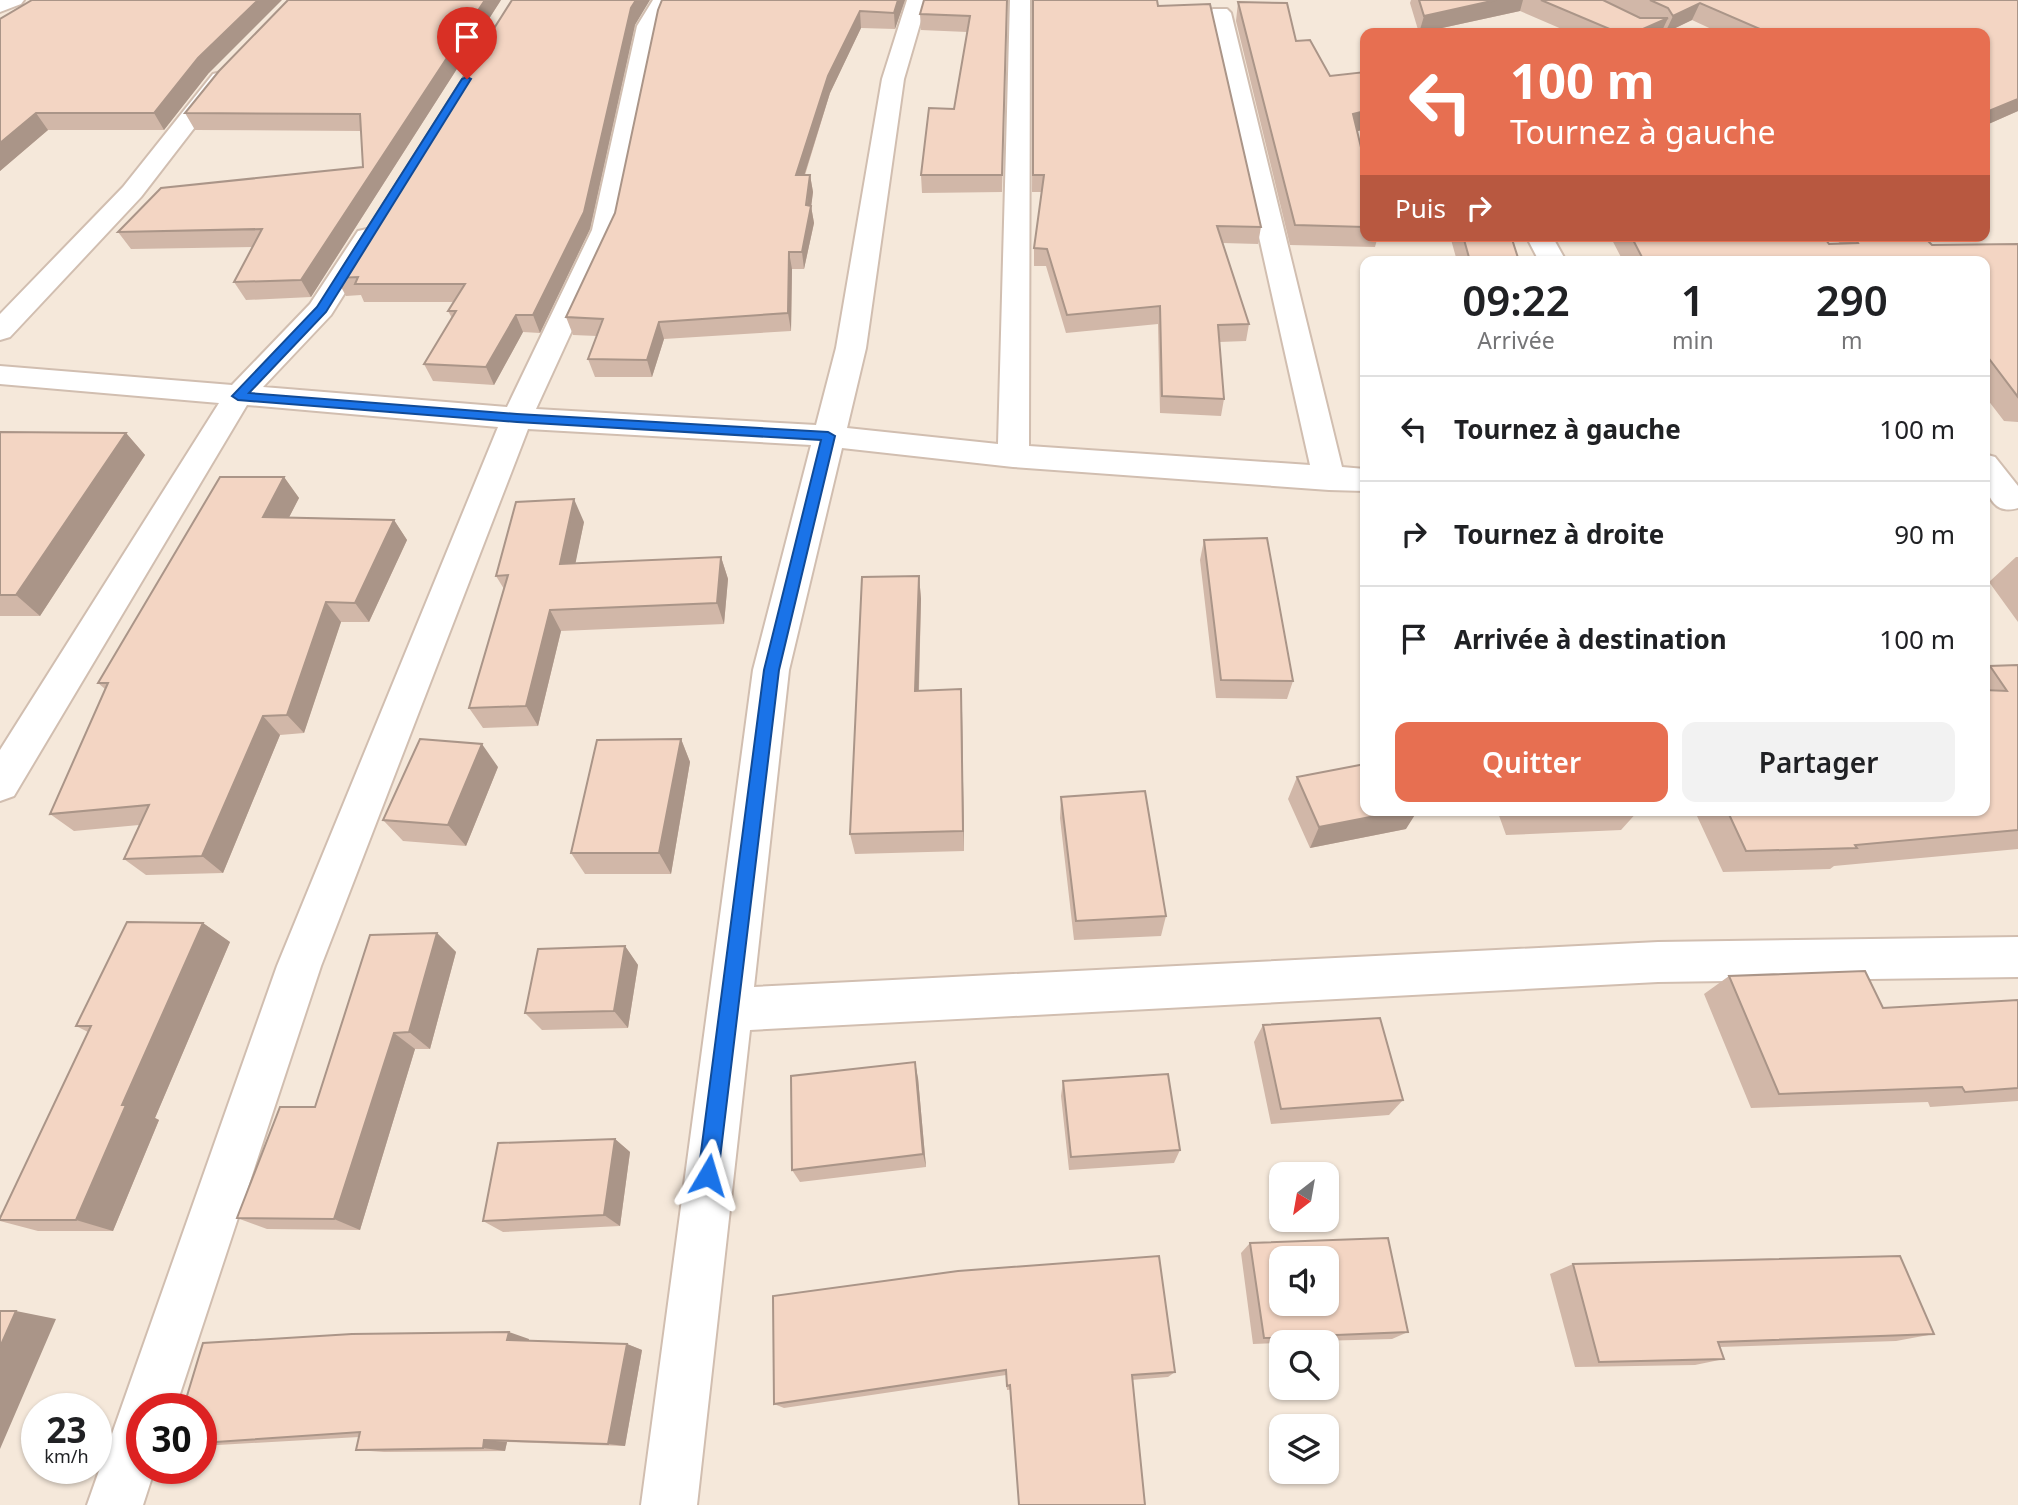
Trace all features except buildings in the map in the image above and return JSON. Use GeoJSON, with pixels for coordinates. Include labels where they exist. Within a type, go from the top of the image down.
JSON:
{"type":"FeatureCollection","features":[{"type":"Feature","properties":{"kind":"street"},"geometry":{"type":"LineString","coordinates":[[0,6],[14,0]]}},
{"type":"Feature","properties":{"kind":"street"},"geometry":{"type":"LineString","coordinates":[[153,1393],[299,966],[517,418],[605,230],[648,26],[663,0]]}},
{"type":"Feature","properties":{"kind":"street"},"geometry":{"type":"LineString","coordinates":[[669,1505],[771,670],[851,348],[893,79],[917,0]]}},
{"type":"Feature","properties":{"kind":"street"},"geometry":{"type":"LineString","coordinates":[[1013,456],[1020,0]]}},
{"type":"Feature","properties":{"kind":"street"},"geometry":{"type":"LineString","coordinates":[[1220,13],[1329,479]]}},
{"type":"Feature","properties":{"kind":"street"},"geometry":{"type":"LineString","coordinates":[[0,331],[132,192],[218,81],[236,63]]}},
{"type":"Feature","properties":{"kind":"street"},"geometry":{"type":"LineString","coordinates":[[0,783],[238,396],[321,309],[380,217]]}},
{"type":"Feature","properties":{"kind":"street"},"geometry":{"type":"LineString","coordinates":[[0,375],[517,418],[828,436],[1013,456],[1360,480]]}},
{"type":"Feature","properties":{"kind":"street"},"geometry":{"type":"LineString","coordinates":[[1990,475],[2004,498]]}},
{"type":"Feature","properties":{"kind":"street"},"geometry":{"type":"LineString","coordinates":[[728,1010],[1658,962],[2018,957]]}},
{"type":"Feature","properties":{"kind":"street"},"geometry":{"type":"LineString","coordinates":[[115,1505],[126,1473]]}},
{"type":"Feature","properties":{"kind":"shaded area"},"geometry":{"type":"Polygon","coordinates":[[[0,0],[2018,0],[2018,1505],[0,1505],[0,0]]]}},
{"type":"Feature","properties":{"kind":"route"},"geometry":{"type":"LineString","coordinates":[[467,79],[321,309],[238,396],[517,418],[828,436],[771,670],[708,1175]]}}]}
